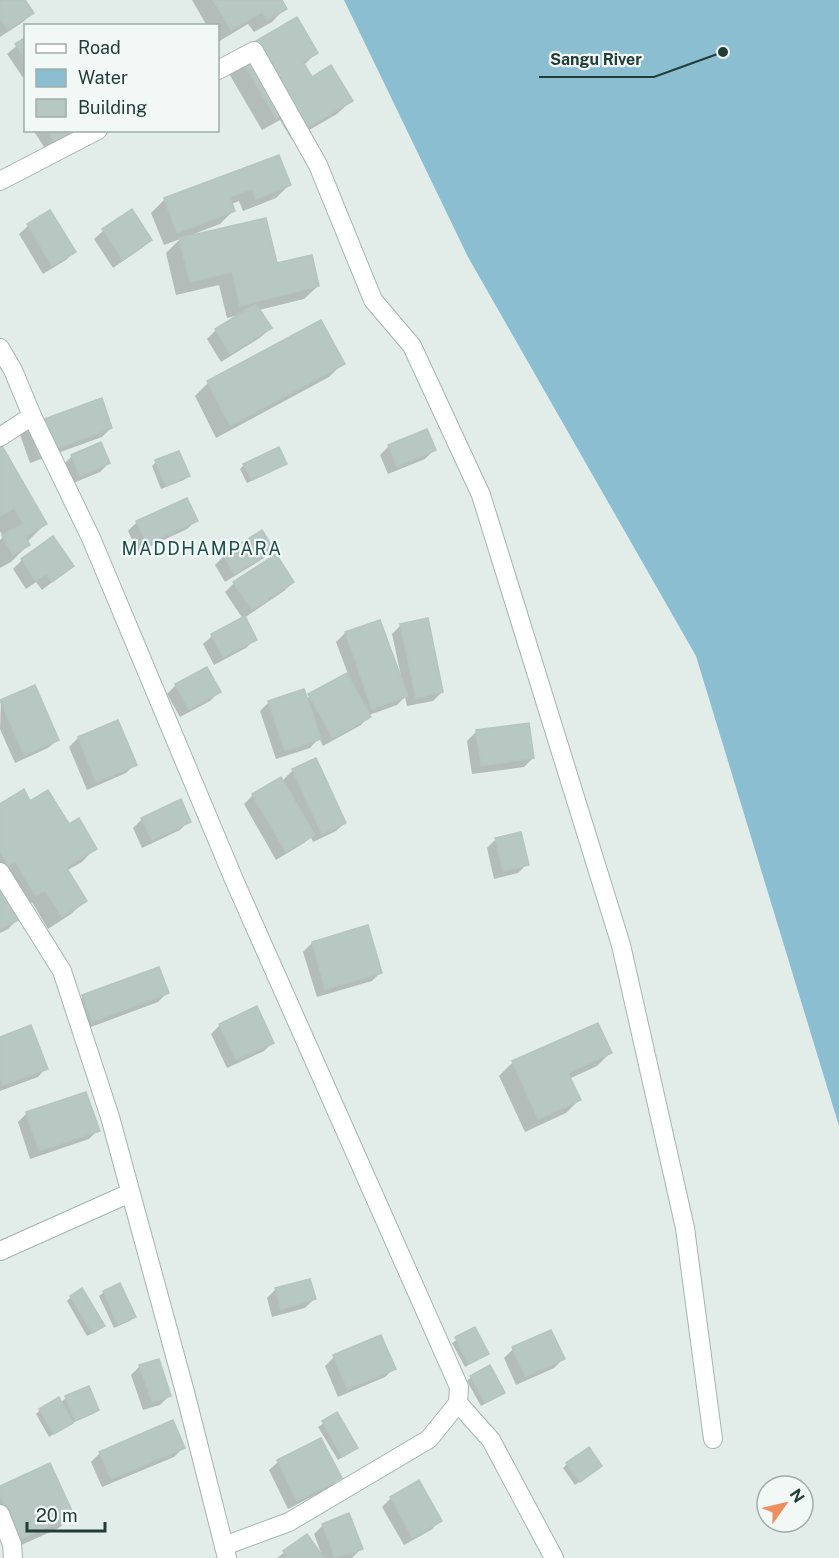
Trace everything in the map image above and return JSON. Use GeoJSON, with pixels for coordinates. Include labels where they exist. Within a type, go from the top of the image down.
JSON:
{"type":"FeatureCollection","features":[{"type":"Feature","properties":{"kind":"street"},"geometry":{"type":"LineString","coordinates":[[219,69],[254,51],[318,165],[372,300],[412,346],[481,495],[621,945],[685,1228],[713,1439]]}},
{"type":"Feature","properties":{"kind":"street"},"geometry":{"type":"LineString","coordinates":[[0,181],[94,132]]}},
{"type":"Feature","properties":{"kind":"street"},"geometry":{"type":"LineString","coordinates":[[0,348],[13,370],[32,416],[92,538],[235,882],[459,1387],[458,1403],[429,1439],[289,1522],[225,1552],[185,1392],[110,1117],[62,971],[0,872]]}},
{"type":"Feature","properties":{"kind":"street"},"geometry":{"type":"LineString","coordinates":[[0,437],[32,416]]}},
{"type":"Feature","properties":{"kind":"street"},"geometry":{"type":"LineString","coordinates":[[0,1251],[130,1193]]}},
{"type":"Feature","properties":{"kind":"street"},"geometry":{"type":"LineString","coordinates":[[458,1403],[491,1440],[554,1558]]}},
{"type":"Feature","properties":{"kind":"street"},"geometry":{"type":"LineString","coordinates":[[0,1514],[12,1544],[12,1558]]}},
{"type":"Feature","properties":{"kind":"water"},"geometry":{"type":"Polygon","coordinates":[[[344,0],[839,0],[839,1126],[696,656],[468,257],[344,0]]]}},
{"type":"Feature","properties":{"kind":"building"},"geometry":{"type":"Polygon","coordinates":[[[0,0],[25,0],[34,13],[8,30],[0,18],[0,0]]]}},
{"type":"Feature","properties":{"kind":"building"},"geometry":{"type":"Polygon","coordinates":[[[213,0],[282,0],[287,9],[267,20],[262,12],[231,30],[213,0]]]}},
{"type":"Feature","properties":{"kind":"building"},"geometry":{"type":"Polygon","coordinates":[[[297,17],[318,53],[303,62],[312,77],[331,65],[353,101],[306,128],[294,107],[276,118],[237,52],[297,17]]]}},
{"type":"Feature","properties":{"kind":"building"},"geometry":{"type":"Polygon","coordinates":[[[24,38],[24,57],[15,44],[24,38]]]}},
{"type":"Feature","properties":{"kind":"building"},"geometry":{"type":"Polygon","coordinates":[[[48,132],[77,132],[57,146],[48,132]]]}},
{"type":"Feature","properties":{"kind":"building"},"geometry":{"type":"Polygon","coordinates":[[[279,155],[291,185],[256,199],[252,189],[230,197],[235,211],[177,233],[164,198],[279,155]]]}},
{"type":"Feature","properties":{"kind":"building"},"geometry":{"type":"Polygon","coordinates":[[[132,209],[152,240],[123,260],[102,229],[132,209]]]}},
{"type":"Feature","properties":{"kind":"building"},"geometry":{"type":"Polygon","coordinates":[[[50,210],[76,252],[52,266],[27,224],[50,210]]]}},
{"type":"Feature","properties":{"kind":"building"},"geometry":{"type":"Polygon","coordinates":[[[266,218],[277,263],[312,255],[319,286],[240,306],[232,272],[190,282],[179,238],[266,218]]]}},
{"type":"Feature","properties":{"kind":"building"},"geometry":{"type":"Polygon","coordinates":[[[256,304],[272,328],[230,354],[215,329],[256,304]]]}},
{"type":"Feature","properties":{"kind":"building"},"geometry":{"type":"Polygon","coordinates":[[[321,320],[345,364],[230,426],[207,381],[321,320]]]}},
{"type":"Feature","properties":{"kind":"building"},"geometry":{"type":"Polygon","coordinates":[[[102,398],[112,428],[39,455],[28,425],[102,398]]]}},
{"type":"Feature","properties":{"kind":"building"},"geometry":{"type":"Polygon","coordinates":[[[427,429],[436,450],[397,467],[388,445],[427,429]]]}},
{"type":"Feature","properties":{"kind":"building"},"geometry":{"type":"Polygon","coordinates":[[[101,442],[110,463],[80,476],[71,455],[101,442]]]}},
{"type":"Feature","properties":{"kind":"building"},"geometry":{"type":"Polygon","coordinates":[[[0,444],[47,524],[25,536],[30,545],[13,555],[2,535],[23,524],[14,508],[0,516],[0,444]]]}},
{"type":"Feature","properties":{"kind":"building"},"geometry":{"type":"Polygon","coordinates":[[[279,447],[287,464],[252,480],[243,464],[279,447]]]}},
{"type":"Feature","properties":{"kind":"building"},"geometry":{"type":"Polygon","coordinates":[[[179,451],[190,476],[166,486],[155,460],[179,451]]]}},
{"type":"Feature","properties":{"kind":"building"},"geometry":{"type":"Polygon","coordinates":[[[187,498],[198,521],[147,544],[136,521],[187,498]]]}},
{"type":"Feature","properties":{"kind":"building"},"geometry":{"type":"Polygon","coordinates":[[[262,530],[274,550],[235,574],[223,555],[262,530]]]}},
{"type":"Feature","properties":{"kind":"building"},"geometry":{"type":"Polygon","coordinates":[[[53,536],[74,566],[52,582],[46,574],[36,581],[21,559],[53,536]]]}},
{"type":"Feature","properties":{"kind":"building"},"geometry":{"type":"Polygon","coordinates":[[[276,554],[294,582],[252,610],[233,582],[276,554]]]}},
{"type":"Feature","properties":{"kind":"building"},"geometry":{"type":"Polygon","coordinates":[[[245,616],[257,640],[223,657],[211,634],[245,616]]]}},
{"type":"Feature","properties":{"kind":"building"},"geometry":{"type":"Polygon","coordinates":[[[428,618],[443,692],[416,698],[400,624],[428,618]]]}},
{"type":"Feature","properties":{"kind":"building"},"geometry":{"type":"Polygon","coordinates":[[[380,620],[408,696],[372,709],[345,632],[380,620]]]}},
{"type":"Feature","properties":{"kind":"building"},"geometry":{"type":"Polygon","coordinates":[[[207,667],[221,692],[189,709],[175,684],[207,667]]]}},
{"type":"Feature","properties":{"kind":"building"},"geometry":{"type":"Polygon","coordinates":[[[347,673],[371,717],[333,738],[308,694],[347,673]]]}},
{"type":"Feature","properties":{"kind":"building"},"geometry":{"type":"Polygon","coordinates":[[[35,685],[59,740],[24,755],[0,700],[35,685]]]}},
{"type":"Feature","properties":{"kind":"building"},"geometry":{"type":"Polygon","coordinates":[[[304,689],[321,739],[285,751],[268,701],[304,689]]]}},
{"type":"Feature","properties":{"kind":"building"},"geometry":{"type":"Polygon","coordinates":[[[118,720],[137,765],[96,782],[78,737],[118,720]]]}},
{"type":"Feature","properties":{"kind":"building"},"geometry":{"type":"Polygon","coordinates":[[[529,723],[534,758],[481,766],[476,730],[529,723]]]}},
{"type":"Feature","properties":{"kind":"building"},"geometry":{"type":"Polygon","coordinates":[[[316,758],[346,823],[322,834],[292,769],[316,758]]]}},
{"type":"Feature","properties":{"kind":"building"},"geometry":{"type":"Polygon","coordinates":[[[281,777],[315,835],[286,852],[252,794],[281,777]]]}},
{"type":"Feature","properties":{"kind":"building"},"geometry":{"type":"Polygon","coordinates":[[[24,789],[30,801],[48,790],[69,824],[79,818],[97,849],[66,867],[87,901],[62,917],[45,890],[36,896],[15,862],[8,866],[0,850],[0,804],[24,789]]]}},
{"type":"Feature","properties":{"kind":"building"},"geometry":{"type":"Polygon","coordinates":[[[181,799],[191,822],[152,840],[141,818],[181,799]]]}},
{"type":"Feature","properties":{"kind":"building"},"geometry":{"type":"Polygon","coordinates":[[[521,832],[529,865],[503,871],[495,838],[521,832]]]}},
{"type":"Feature","properties":{"kind":"building"},"geometry":{"type":"Polygon","coordinates":[[[0,882],[19,920],[0,929],[0,882]]]}},
{"type":"Feature","properties":{"kind":"building"},"geometry":{"type":"Polygon","coordinates":[[[368,925],[382,973],[325,989],[312,942],[368,925]]]}},
{"type":"Feature","properties":{"kind":"building"},"geometry":{"type":"Polygon","coordinates":[[[159,967],[169,993],[92,1022],[82,995],[159,967]]]}},
{"type":"Feature","properties":{"kind":"building"},"geometry":{"type":"Polygon","coordinates":[[[257,1006],[274,1043],[236,1060],[219,1024],[257,1006]]]}},
{"type":"Feature","properties":{"kind":"building"},"geometry":{"type":"Polygon","coordinates":[[[598,1023],[612,1053],[568,1073],[581,1100],[538,1119],[512,1061],[598,1023]]]}},
{"type":"Feature","properties":{"kind":"building"},"geometry":{"type":"Polygon","coordinates":[[[31,1025],[48,1069],[3,1085],[0,1077],[0,1037],[31,1025]]]}},
{"type":"Feature","properties":{"kind":"building"},"geometry":{"type":"Polygon","coordinates":[[[86,1092],[100,1131],[39,1151],[26,1112],[86,1092]]]}},
{"type":"Feature","properties":{"kind":"building"},"geometry":{"type":"Polygon","coordinates":[[[310,1279],[316,1299],[281,1309],[275,1288],[310,1279]]]}},
{"type":"Feature","properties":{"kind":"building"},"geometry":{"type":"Polygon","coordinates":[[[120,1283],[136,1317],[118,1325],[103,1291],[120,1283]]]}},
{"type":"Feature","properties":{"kind":"building"},"geometry":{"type":"Polygon","coordinates":[[[82,1288],[105,1326],[92,1333],[70,1296],[82,1288]]]}},
{"type":"Feature","properties":{"kind":"building"},"geometry":{"type":"Polygon","coordinates":[[[475,1327],[489,1354],[469,1364],[455,1337],[475,1327]]]}},
{"type":"Feature","properties":{"kind":"building"},"geometry":{"type":"Polygon","coordinates":[[[551,1330],[565,1359],[525,1377],[512,1347],[551,1330]]]}},
{"type":"Feature","properties":{"kind":"building"},"geometry":{"type":"Polygon","coordinates":[[[381,1335],[396,1369],[347,1389],[333,1355],[381,1335]]]}},
{"type":"Feature","properties":{"kind":"building"},"geometry":{"type":"Polygon","coordinates":[[[159,1359],[171,1396],[152,1402],[139,1365],[159,1359]]]}},
{"type":"Feature","properties":{"kind":"building"},"geometry":{"type":"Polygon","coordinates":[[[490,1365],[505,1393],[485,1403],[470,1376],[490,1365]]]}},
{"type":"Feature","properties":{"kind":"building"},"geometry":{"type":"Polygon","coordinates":[[[89,1386],[99,1410],[75,1421],[65,1396],[89,1386]]]}},
{"type":"Feature","properties":{"kind":"building"},"geometry":{"type":"Polygon","coordinates":[[[59,1397],[73,1423],[54,1434],[39,1409],[59,1397]]]}},
{"type":"Feature","properties":{"kind":"building"},"geometry":{"type":"Polygon","coordinates":[[[337,1412],[358,1448],[342,1457],[322,1421],[337,1412]]]}},
{"type":"Feature","properties":{"kind":"building"},"geometry":{"type":"Polygon","coordinates":[[[173,1420],[185,1448],[111,1479],[99,1452],[173,1420]]]}},
{"type":"Feature","properties":{"kind":"building"},"geometry":{"type":"Polygon","coordinates":[[[321,1438],[342,1478],[297,1501],[277,1460],[321,1438]]]}},
{"type":"Feature","properties":{"kind":"building"},"geometry":{"type":"Polygon","coordinates":[[[589,1447],[602,1466],[580,1482],[566,1463],[589,1447]]]}},
{"type":"Feature","properties":{"kind":"building"},"geometry":{"type":"Polygon","coordinates":[[[50,1463],[74,1515],[20,1539],[0,1495],[0,1486],[50,1463]]]}},
{"type":"Feature","properties":{"kind":"building"},"geometry":{"type":"Polygon","coordinates":[[[419,1480],[442,1521],[413,1538],[390,1497],[419,1480]]]}},
{"type":"Feature","properties":{"kind":"building"},"geometry":{"type":"Polygon","coordinates":[[[349,1513],[363,1549],[335,1558],[322,1524],[349,1513]]]}},
{"type":"Feature","properties":{"kind":"building"},"geometry":{"type":"Polygon","coordinates":[[[307,1534],[324,1558],[288,1558],[283,1551],[307,1534]]]}},
{"type":"Feature","properties":{"kind":"place","name":"Sangu River"},"geometry":{"type":"Point","coordinates":[723,52]}},
{"type":"Feature","properties":{"kind":"district","name":"MADDHAMPARA"},"geometry":{"type":"Point","coordinates":[202,549]}}]}
